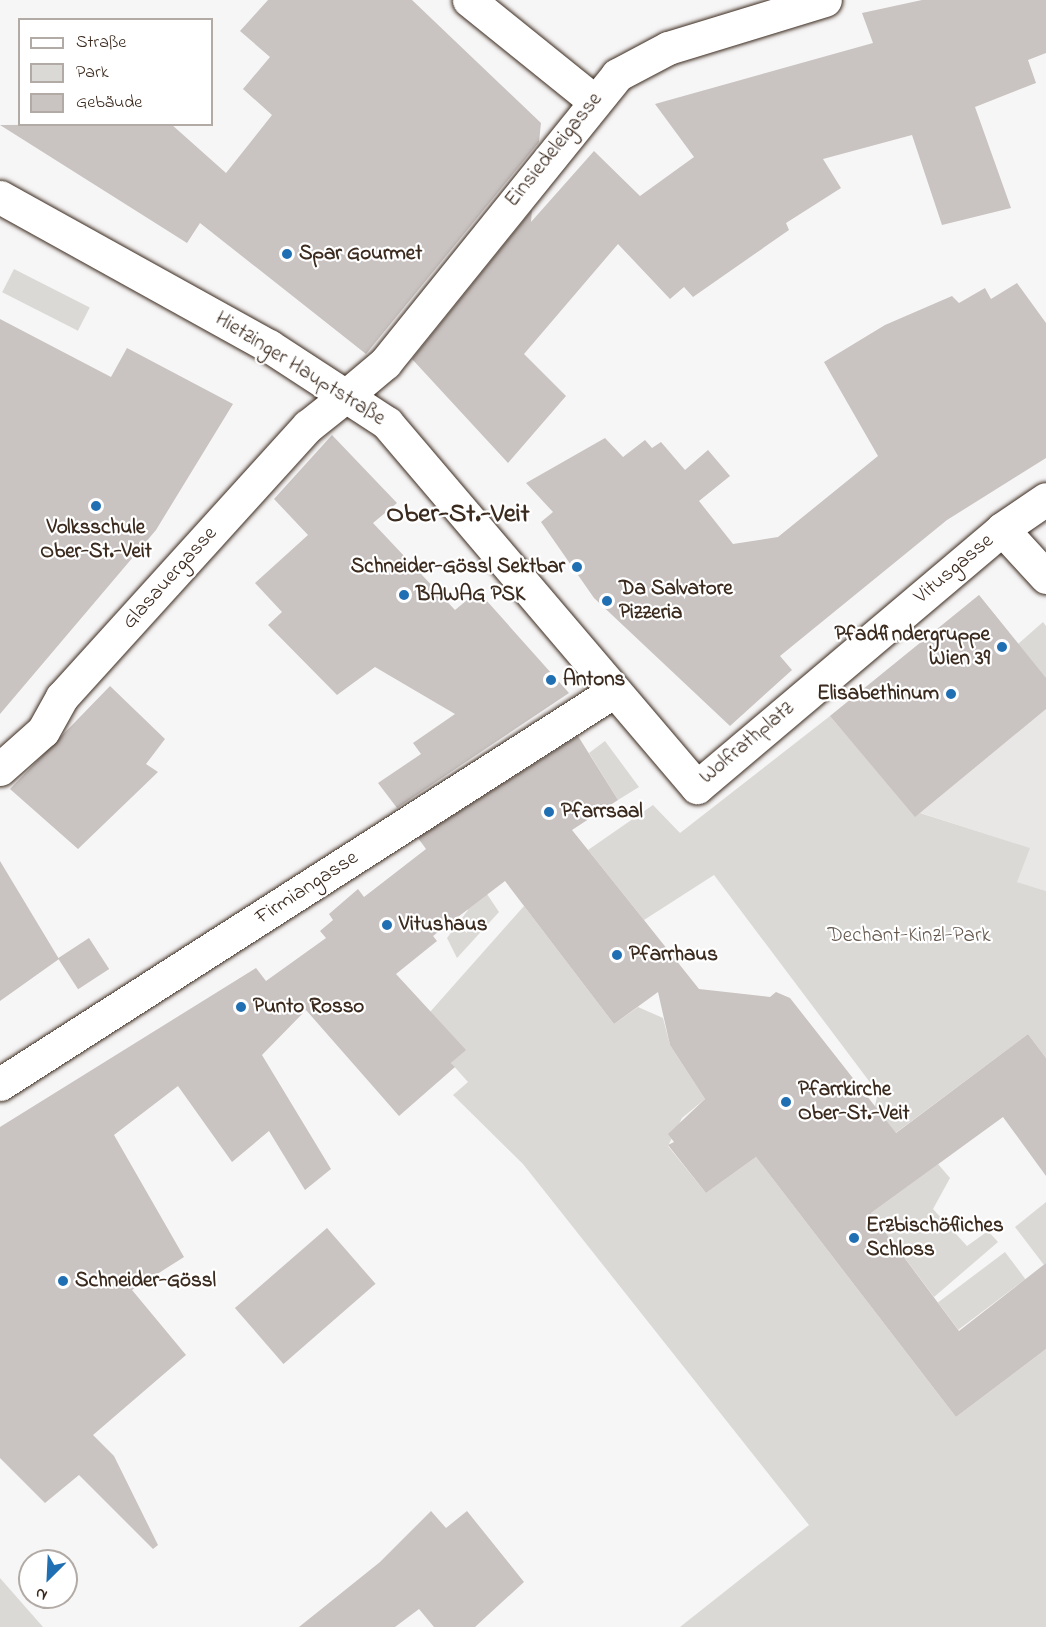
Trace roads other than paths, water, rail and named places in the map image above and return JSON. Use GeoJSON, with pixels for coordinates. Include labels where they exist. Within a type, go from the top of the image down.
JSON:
{"type":"FeatureCollection","features":[{"type":"Feature","properties":{"kind":"street"},"geometry":{"type":"LineString","coordinates":[[470,0],[593,100]]}},
{"type":"Feature","properties":{"kind":"street","name":"Einsiedeleigasse"},"geometry":{"type":"LineString","coordinates":[[347,394],[385,363],[593,100],[617,75],[648,57],[825,0]]}},
{"type":"Feature","properties":{"kind":"street","name":"Hietzinger Hauptstraße"},"geometry":{"type":"LineString","coordinates":[[0,197],[347,394],[408,442],[614,691]]}},
{"type":"Feature","properties":{"kind":"street","name":"Glasauergasse"},"geometry":{"type":"LineString","coordinates":[[0,769],[43,731],[62,697],[308,426],[347,394]]}},
{"type":"Feature","properties":{"kind":"street","name":"Vitusgasse"},"geometry":{"type":"LineString","coordinates":[[811,690],[1002,529],[1046,500]]}},
{"type":"Feature","properties":{"kind":"street"},"geometry":{"type":"LineString","coordinates":[[1002,529],[1046,577]]}},
{"type":"Feature","properties":{"kind":"street","name":"Wolfrathplatz"},"geometry":{"type":"LineString","coordinates":[[614,691],[697,787],[811,690]]}},
{"type":"Feature","properties":{"kind":"street","name":"Firmiangasse"},"geometry":{"type":"LineString","coordinates":[[0,1084],[614,691]]}},
{"type":"Feature","properties":{"kind":"place","name":"Spar Gourmet"},"geometry":{"type":"Point","coordinates":[287,254]}},
{"type":"Feature","properties":{"kind":"place","name":"Volksschule Ober-St.-Veit"},"geometry":{"type":"Point","coordinates":[96,506]}},
{"type":"Feature","properties":{"kind":"place","name":"Schneider-Gössl Sektbar"},"geometry":{"type":"Point","coordinates":[577,567]}},
{"type":"Feature","properties":{"kind":"place","name":"BAWAG PSK"},"geometry":{"type":"Point","coordinates":[404,595]}},
{"type":"Feature","properties":{"kind":"place","name":"Da Salvatore Pizzeria"},"geometry":{"type":"Point","coordinates":[607,601]}},
{"type":"Feature","properties":{"kind":"place","name":"Pfadfindergruppe Wien 39"},"geometry":{"type":"Point","coordinates":[1002,647]}},
{"type":"Feature","properties":{"kind":"place","name":"Antons"},"geometry":{"type":"Point","coordinates":[551,680]}},
{"type":"Feature","properties":{"kind":"place","name":"Elisabethinum"},"geometry":{"type":"Point","coordinates":[951,694]}},
{"type":"Feature","properties":{"kind":"place","name":"Pfarrsaal"},"geometry":{"type":"Point","coordinates":[549,812]}},
{"type":"Feature","properties":{"kind":"place","name":"Vitushaus"},"geometry":{"type":"Point","coordinates":[387,925]}},
{"type":"Feature","properties":{"kind":"place","name":"Pfarrhaus"},"geometry":{"type":"Point","coordinates":[617,955]}},
{"type":"Feature","properties":{"kind":"place","name":"Punto Rosso"},"geometry":{"type":"Point","coordinates":[241,1007]}},
{"type":"Feature","properties":{"kind":"place","name":"Pfarrkirche Ober-St.-Veit"},"geometry":{"type":"Point","coordinates":[786,1102]}},
{"type":"Feature","properties":{"kind":"place","name":"Erzbischöfliches Schloss"},"geometry":{"type":"Point","coordinates":[854,1238]}},
{"type":"Feature","properties":{"kind":"place","name":"Schneider-Gössl"},"geometry":{"type":"Point","coordinates":[63,1281]}},
{"type":"Feature","properties":{"kind":"district","name":"Ober-St.-Veit"},"geometry":{"type":"Point","coordinates":[458,515]}},
{"type":"Feature","properties":{"kind":"park label","name":"Dechant-Kinzl-Park"},"geometry":{"type":"Point","coordinates":[909,936]}}]}
